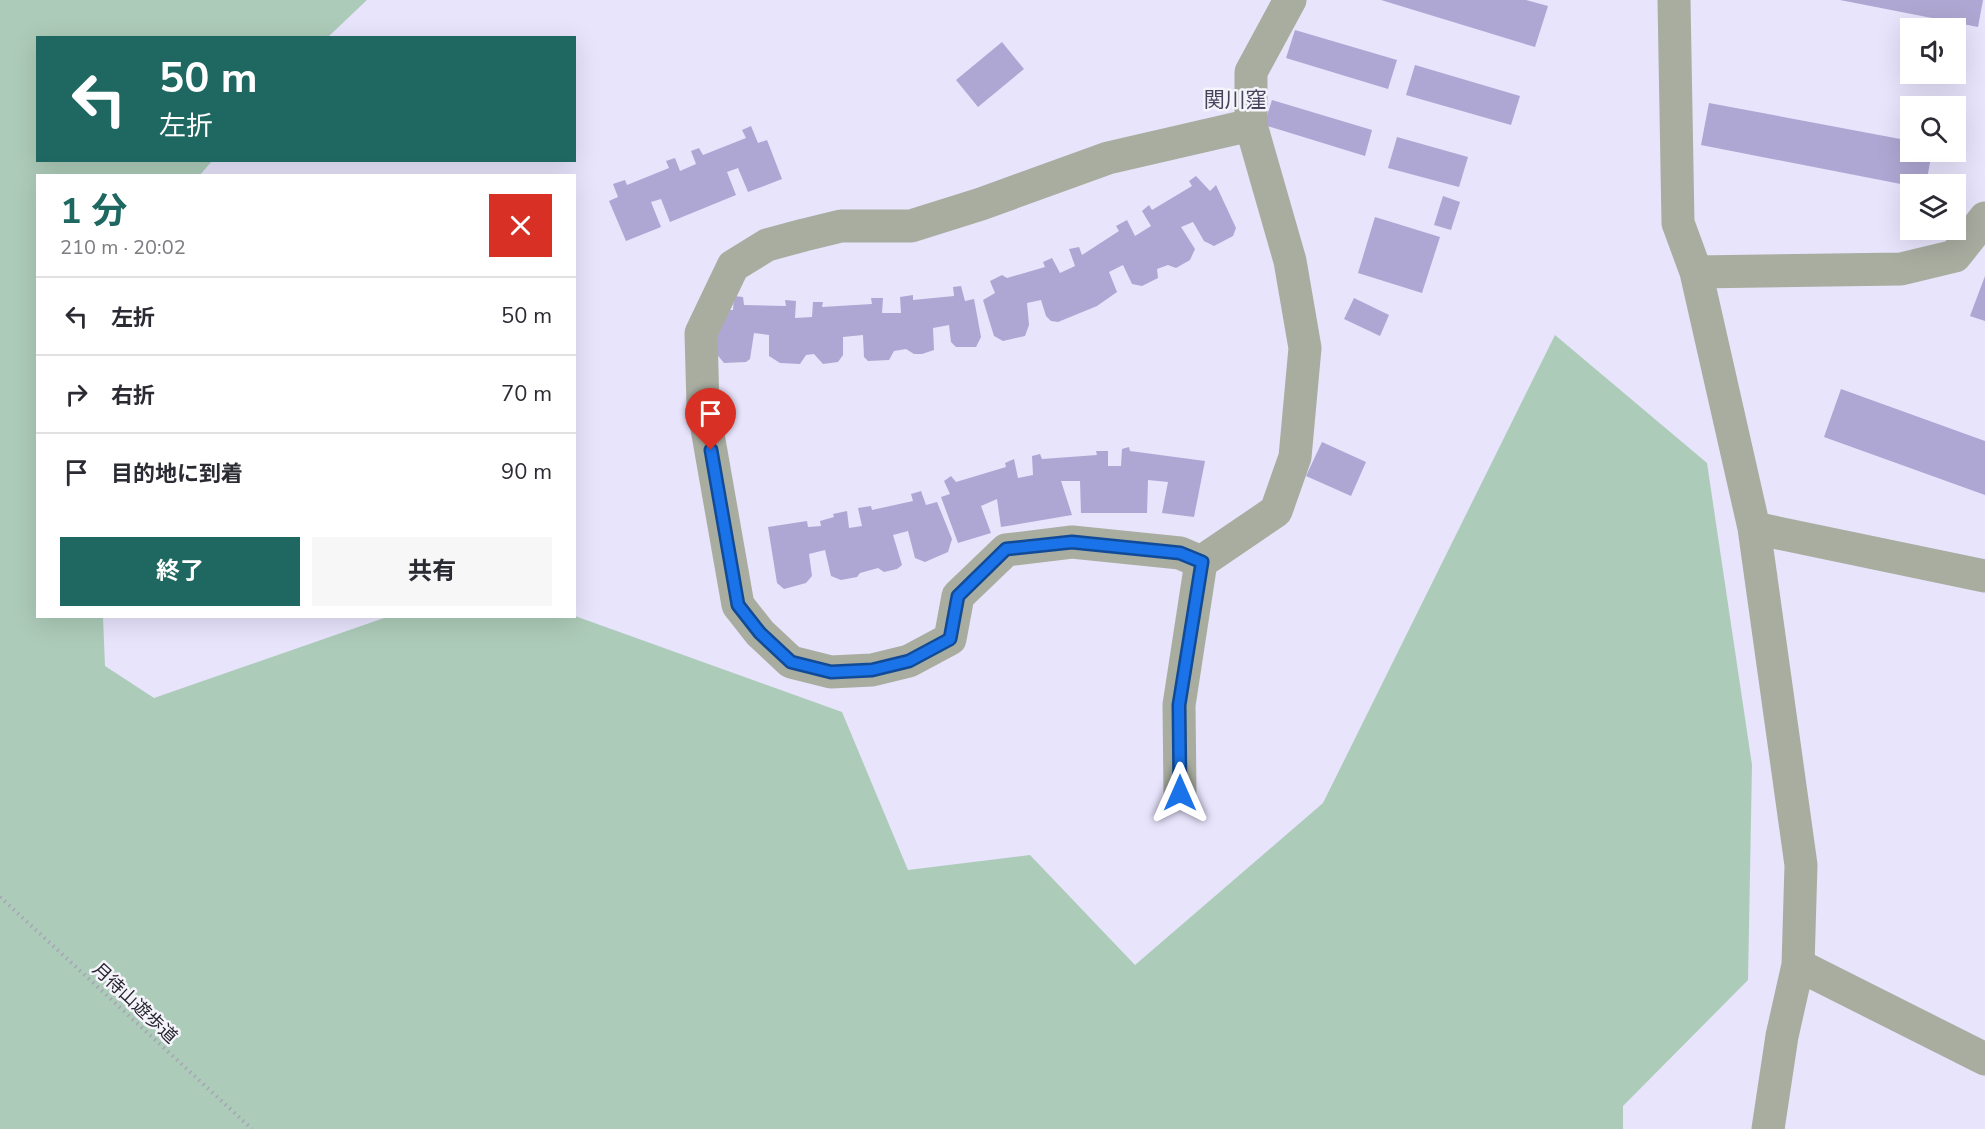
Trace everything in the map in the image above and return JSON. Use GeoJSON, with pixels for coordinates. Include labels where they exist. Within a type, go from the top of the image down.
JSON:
{"type":"FeatureCollection","features":[{"type":"Feature","properties":{"kind":"street"},"geometry":{"type":"LineString","coordinates":[[1180,793],[1179,705],[1202,562],[1276,511],[1295,457],[1305,348],[1290,261],[1251,125],[1251,72],[1290,0]]}},
{"type":"Feature","properties":{"kind":"street"},"geometry":{"type":"LineString","coordinates":[[1674,0],[1678,223],[1696,272],[1754,528],[1801,865],[1798,965],[1782,1036],[1768,1129]]}},
{"type":"Feature","properties":{"kind":"street"},"geometry":{"type":"LineString","coordinates":[[1202,562],[1180,553],[1072,542],[1006,549],[958,596],[950,639],[909,661],[872,670],[831,672],[791,662],[760,633],[738,605],[703,406],[701,333],[733,266],[767,245],[841,226],[911,226],[981,204],[1108,158],[1251,125]]}},
{"type":"Feature","properties":{"kind":"street"},"geometry":{"type":"LineString","coordinates":[[1696,272],[1901,269],[1955,256],[1985,218]]}},
{"type":"Feature","properties":{"kind":"street"},"geometry":{"type":"LineString","coordinates":[[1754,528],[1985,576]]}},
{"type":"Feature","properties":{"kind":"street"},"geometry":{"type":"LineString","coordinates":[[1798,965],[1985,1059]]}},
{"type":"Feature","properties":{"kind":"path","name":"月待山遊歩道"},"geometry":{"type":"LineString","coordinates":[[0,897],[252,1129]]}},
{"type":"Feature","properties":{"kind":"green space"},"geometry":{"type":"Polygon","coordinates":[[[0,0],[367,0],[329,36],[36,36],[36,162],[211,162],[201,174],[36,174],[36,618],[103,618],[105,666],[154,698],[384,618],[576,616],[842,712],[908,870],[1030,855],[1135,965],[1323,803],[1555,335],[1707,463],[1752,765],[1748,980],[1623,1106],[1623,1129],[0,1129],[0,0]]]}},
{"type":"Feature","properties":{"kind":"building"},"geometry":{"type":"Polygon","coordinates":[[[1381,0],[1526,0],[1548,6],[1535,47],[1381,0]]]}},
{"type":"Feature","properties":{"kind":"building"},"geometry":{"type":"Polygon","coordinates":[[[1840,0],[1983,0],[1978,27],[1966,25],[1966,18],[1932,18],[1840,0]]]}},
{"type":"Feature","properties":{"kind":"building"},"geometry":{"type":"Polygon","coordinates":[[[1295,30],[1397,60],[1388,89],[1286,58],[1295,30]]]}},
{"type":"Feature","properties":{"kind":"building"},"geometry":{"type":"Polygon","coordinates":[[[1002,42],[1024,69],[978,107],[956,80],[1002,42]]]}},
{"type":"Feature","properties":{"kind":"building"},"geometry":{"type":"Polygon","coordinates":[[[1415,65],[1520,96],[1511,125],[1406,95],[1415,65]]]}},
{"type":"Feature","properties":{"kind":"building"},"geometry":{"type":"Polygon","coordinates":[[[1272,100],[1372,130],[1365,156],[1264,125],[1272,100]]]}},
{"type":"Feature","properties":{"kind":"building"},"geometry":{"type":"Polygon","coordinates":[[[1709,103],[1900,139],[1900,162],[1930,162],[1928,174],[1900,174],[1900,184],[1701,145],[1709,103]]]}},
{"type":"Feature","properties":{"kind":"building"},"geometry":{"type":"Polygon","coordinates":[[[751,126],[758,143],[767,140],[782,179],[748,192],[738,168],[727,172],[736,195],[670,222],[661,199],[651,202],[661,227],[626,241],[609,201],[618,197],[613,184],[625,180],[627,185],[669,168],[666,161],[675,158],[680,171],[696,164],[691,151],[699,148],[703,155],[746,138],[742,130],[751,126]]]}},
{"type":"Feature","properties":{"kind":"building"},"geometry":{"type":"Polygon","coordinates":[[[1397,137],[1468,157],[1459,187],[1388,168],[1397,137]]]}},
{"type":"Feature","properties":{"kind":"building"},"geometry":{"type":"Polygon","coordinates":[[[1196,176],[1210,191],[1216,185],[1236,228],[1233,236],[1214,246],[1204,241],[1193,222],[1181,227],[1195,249],[1190,260],[1176,268],[1168,265],[1157,269],[1158,278],[1142,286],[1132,284],[1123,265],[1109,272],[1117,292],[1097,306],[1058,322],[1051,321],[1046,316],[1041,300],[1027,303],[1029,325],[1025,336],[1003,341],[994,336],[983,300],[995,293],[990,281],[1002,275],[1007,278],[1045,267],[1043,262],[1052,258],[1060,273],[1075,266],[1069,249],[1079,247],[1082,255],[1119,231],[1116,226],[1127,220],[1135,236],[1151,226],[1142,211],[1149,205],[1152,210],[1192,186],[1189,181],[1196,176]]]}},
{"type":"Feature","properties":{"kind":"building"},"geometry":{"type":"Polygon","coordinates":[[[1443,196],[1460,202],[1451,230],[1434,225],[1443,196]]]}},
{"type":"Feature","properties":{"kind":"building"},"geometry":{"type":"Polygon","coordinates":[[[1375,217],[1440,237],[1422,293],[1358,273],[1375,217]]]}},
{"type":"Feature","properties":{"kind":"building"},"geometry":{"type":"Polygon","coordinates":[[[1985,276],[1985,321],[1970,316],[1985,276]]]}},
{"type":"Feature","properties":{"kind":"building"},"geometry":{"type":"Polygon","coordinates":[[[961,286],[965,301],[974,299],[981,337],[976,347],[956,347],[951,342],[949,325],[933,328],[934,350],[922,354],[914,354],[906,349],[894,351],[889,360],[868,361],[864,357],[863,335],[843,337],[843,355],[838,362],[823,364],[814,354],[806,355],[800,364],[780,363],[769,356],[769,335],[754,333],[750,359],[746,362],[724,363],[715,352],[720,310],[733,310],[734,296],[743,297],[744,305],[786,306],[785,300],[796,301],[795,318],[812,317],[813,302],[823,302],[822,307],[872,304],[871,298],[883,298],[882,313],[901,313],[900,297],[913,295],[913,300],[954,296],[953,287],[961,286]]]}},
{"type":"Feature","properties":{"kind":"building"},"geometry":{"type":"Polygon","coordinates":[[[1354,298],[1389,315],[1380,336],[1344,319],[1354,298]]]}},
{"type":"Feature","properties":{"kind":"building"},"geometry":{"type":"Polygon","coordinates":[[[1841,389],[1985,441],[1985,495],[1824,437],[1841,389]]]}},
{"type":"Feature","properties":{"kind":"building"},"geometry":{"type":"Polygon","coordinates":[[[1322,442],[1366,462],[1351,496],[1306,476],[1322,442]]]}},
{"type":"Feature","properties":{"kind":"building"},"geometry":{"type":"Polygon","coordinates":[[[1129,447],[1130,451],[1205,461],[1194,517],[1162,513],[1168,482],[1148,480],[1147,513],[1081,513],[1080,481],[1061,481],[1072,515],[1001,527],[997,499],[981,506],[991,533],[958,543],[941,497],[950,494],[944,481],[951,476],[956,482],[1006,467],[1005,463],[1014,459],[1018,478],[1033,475],[1032,456],[1040,454],[1042,459],[1097,455],[1096,451],[1108,451],[1108,466],[1121,466],[1122,449],[1129,447]]]}},
{"type":"Feature","properties":{"kind":"building"},"geometry":{"type":"Polygon","coordinates":[[[921,491],[926,505],[937,502],[952,539],[948,552],[925,562],[915,558],[908,531],[893,535],[902,565],[897,569],[884,572],[878,568],[860,573],[857,577],[841,580],[831,576],[825,550],[809,554],[812,576],[806,583],[784,589],[777,583],[768,527],[807,521],[808,527],[821,526],[820,521],[834,517],[833,514],[847,511],[849,528],[862,526],[858,508],[871,506],[872,510],[913,501],[911,494],[921,491]]]}},
{"type":"Feature","properties":{"kind":"district","name":"関川窪"},"geometry":{"type":"Point","coordinates":[1235,100]}},
{"type":"Feature","properties":{"kind":"route"},"geometry":{"type":"LineString","coordinates":[[711,450],[738,605],[760,633],[791,662],[831,672],[872,670],[909,661],[950,639],[958,596],[1006,549],[1072,542],[1180,553],[1202,562],[1179,705],[1180,793]]}}]}
